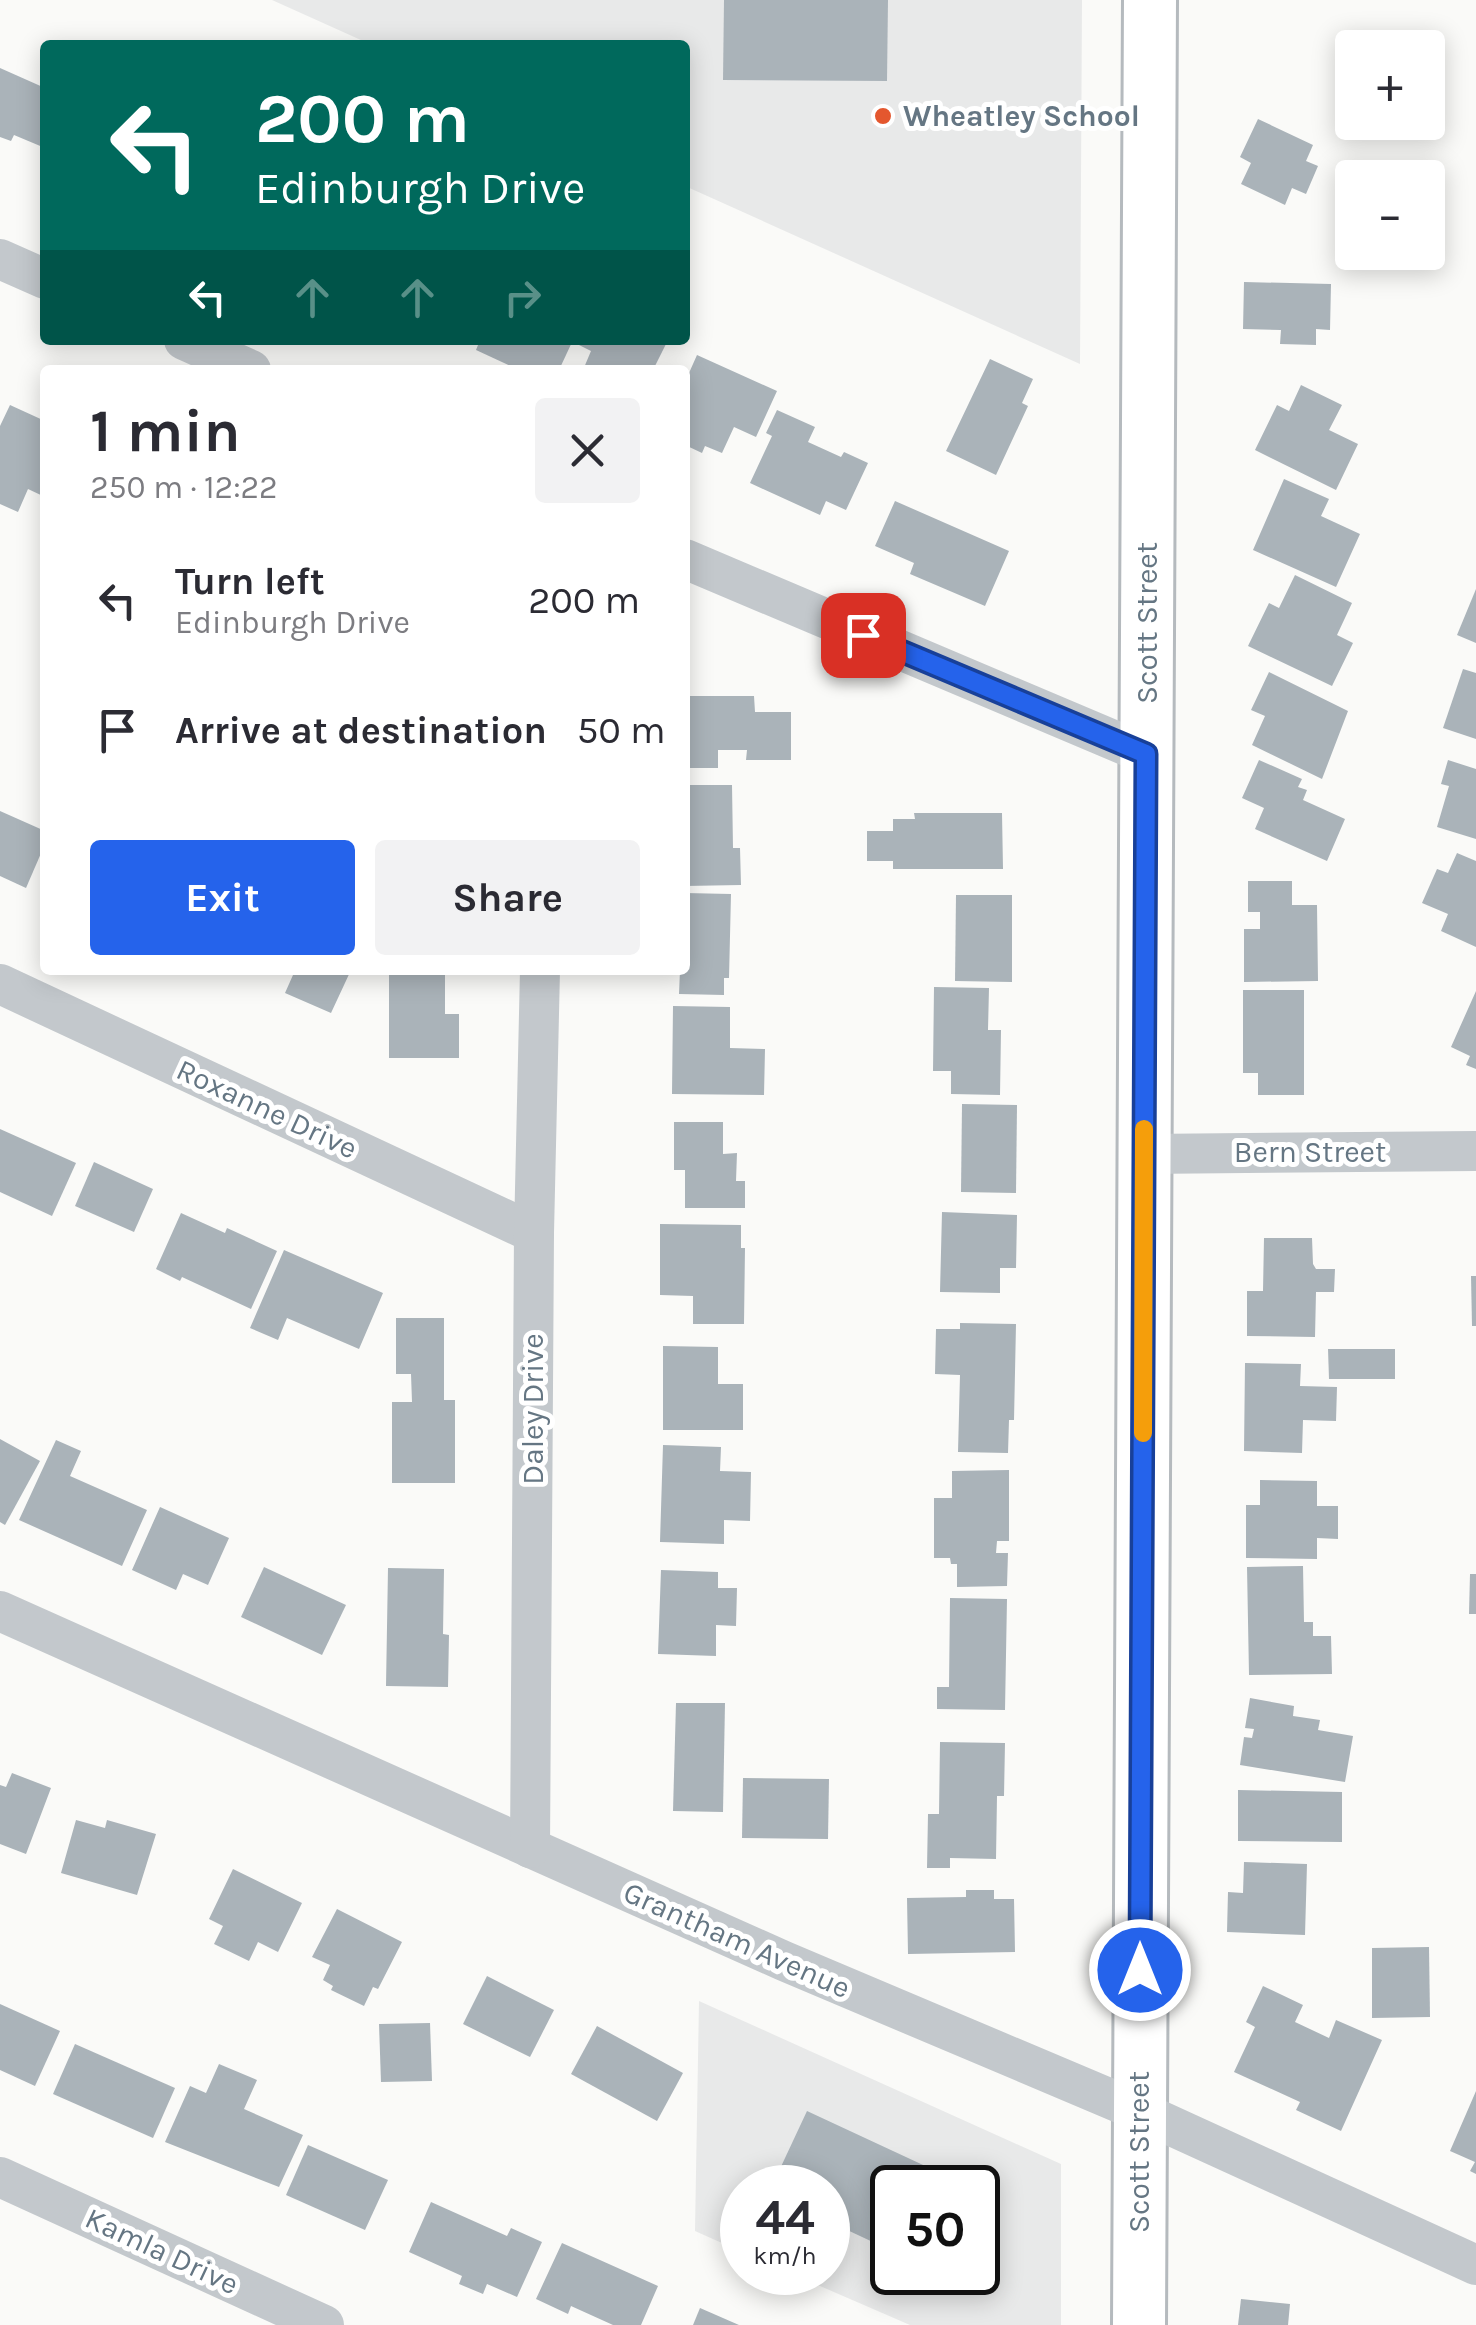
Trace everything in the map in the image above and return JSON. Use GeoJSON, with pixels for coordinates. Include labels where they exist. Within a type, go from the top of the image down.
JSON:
{"type":"FeatureCollection","features":[{"type":"Feature","properties":{"kind":"main road","name":"Scott Street"},"geometry":{"type":"LineString","coordinates":[[1138,2325],[1150,0]]}},
{"type":"Feature","properties":{"kind":"street"},"geometry":{"type":"LineString","coordinates":[[0,259],[40,277]]}},
{"type":"Feature","properties":{"kind":"street"},"geometry":{"type":"LineString","coordinates":[[195,345],[240,365]]}},
{"type":"Feature","properties":{"kind":"street"},"geometry":{"type":"LineString","coordinates":[[690,562],[1146,754]]}},
{"type":"Feature","properties":{"kind":"street","name":"Daley Drive"},"geometry":{"type":"LineString","coordinates":[[530,1848],[540,975]]}},
{"type":"Feature","properties":{"kind":"street","name":"Roxanne Drive"},"geometry":{"type":"LineString","coordinates":[[0,984],[534,1233]]}},
{"type":"Feature","properties":{"kind":"street","name":"Bern Street"},"geometry":{"type":"LineString","coordinates":[[1144,1154],[1476,1151]]}},
{"type":"Feature","properties":{"kind":"street","name":"Grantham Avenue"},"geometry":{"type":"LineString","coordinates":[[0,1612],[784,1961],[1139,2111],[1476,2265]]}},
{"type":"Feature","properties":{"kind":"street","name":"Kamla Drive"},"geometry":{"type":"LineString","coordinates":[[0,2177],[324,2325]]}},
{"type":"Feature","properties":{"kind":"shaded area","name":"Wheatley School"},"geometry":{"type":"Polygon","coordinates":[[[272,0],[1082,0],[1080,364],[690,188],[690,40],[361,40],[272,0]]]}},
{"type":"Feature","properties":{"kind":"shaded area"},"geometry":{"type":"Polygon","coordinates":[[[699,2001],[1061,2164],[1061,2325],[910,2325],[841,2295],[850,2295],[850,2165],[720,2165],[720,2242],[695,2231],[699,2001]]]}},
{"type":"Feature","properties":{"kind":"building"},"geometry":{"type":"Polygon","coordinates":[[[724,0],[888,0],[887,81],[723,80],[724,0]]]}},
{"type":"Feature","properties":{"kind":"building"},"geometry":{"type":"Polygon","coordinates":[[[0,68],[40,86],[40,146],[14,135],[11,141],[0,137],[0,68]]]}},
{"type":"Feature","properties":{"kind":"building"},"geometry":{"type":"Polygon","coordinates":[[[1258,119],[1313,145],[1306,161],[1318,166],[1306,194],[1292,188],[1285,205],[1241,184],[1251,163],[1240,157],[1258,119]]]}},
{"type":"Feature","properties":{"kind":"building"},"geometry":{"type":"Polygon","coordinates":[[[1244,282],[1331,284],[1330,330],[1316,329],[1316,345],[1280,344],[1281,330],[1243,329],[1244,282]]]}},
{"type":"Feature","properties":{"kind":"building"},"geometry":{"type":"Polygon","coordinates":[[[478,345],[571,345],[561,365],[508,365],[476,350],[478,345]]]}},
{"type":"Feature","properties":{"kind":"building"},"geometry":{"type":"Polygon","coordinates":[[[579,345],[666,345],[656,365],[585,365],[591,351],[579,345]]]}},
{"type":"Feature","properties":{"kind":"building"},"geometry":{"type":"Polygon","coordinates":[[[697,355],[777,391],[756,437],[734,427],[722,453],[705,446],[702,453],[690,447],[690,371],[697,355]]]}},
{"type":"Feature","properties":{"kind":"building"},"geometry":{"type":"Polygon","coordinates":[[[990,359],[1033,379],[1022,403],[1028,406],[996,475],[946,451],[990,359]]]}},
{"type":"Feature","properties":{"kind":"building"},"geometry":{"type":"Polygon","coordinates":[[[1301,385],[1342,405],[1329,430],[1358,444],[1336,490],[1255,450],[1277,405],[1289,411],[1301,385]]]}},
{"type":"Feature","properties":{"kind":"building"},"geometry":{"type":"Polygon","coordinates":[[[10,405],[40,419],[40,495],[28,489],[18,512],[0,504],[0,426],[10,405]]]}},
{"type":"Feature","properties":{"kind":"building"},"geometry":{"type":"Polygon","coordinates":[[[777,410],[815,427],[808,442],[841,457],[844,452],[868,463],[846,510],[826,501],[820,515],[750,483],[772,436],[766,433],[777,410]]]}},
{"type":"Feature","properties":{"kind":"building"},"geometry":{"type":"Polygon","coordinates":[[[1284,479],[1329,499],[1321,516],[1360,534],[1336,587],[1253,550],[1284,479]]]}},
{"type":"Feature","properties":{"kind":"building"},"geometry":{"type":"Polygon","coordinates":[[[895,501],[1009,551],[985,606],[910,574],[914,563],[875,546],[895,501]]]}},
{"type":"Feature","properties":{"kind":"building"},"geometry":{"type":"Polygon","coordinates":[[[1295,575],[1352,603],[1337,635],[1353,643],[1332,686],[1248,646],[1269,603],[1279,608],[1295,575]]]}},
{"type":"Feature","properties":{"kind":"building"},"geometry":{"type":"Polygon","coordinates":[[[1476,589],[1476,643],[1457,635],[1476,589]]]}},
{"type":"Feature","properties":{"kind":"building"},"geometry":{"type":"Polygon","coordinates":[[[1463,669],[1476,673],[1476,739],[1443,728],[1463,669]]]}},
{"type":"Feature","properties":{"kind":"building"},"geometry":{"type":"Polygon","coordinates":[[[1269,672],[1348,711],[1322,779],[1252,745],[1265,716],[1251,710],[1269,672]]]}},
{"type":"Feature","properties":{"kind":"building"},"geometry":{"type":"Polygon","coordinates":[[[690,696],[754,696],[755,712],[791,712],[791,760],[746,760],[747,750],[718,750],[718,768],[690,768],[690,696]]]}},
{"type":"Feature","properties":{"kind":"building"},"geometry":{"type":"Polygon","coordinates":[[[1259,760],[1302,779],[1298,787],[1307,790],[1303,800],[1345,819],[1327,861],[1255,829],[1264,808],[1242,798],[1259,760]]]}},
{"type":"Feature","properties":{"kind":"building"},"geometry":{"type":"Polygon","coordinates":[[[1448,760],[1476,769],[1476,839],[1437,827],[1449,786],[1441,784],[1448,760]]]}},
{"type":"Feature","properties":{"kind":"building"},"geometry":{"type":"Polygon","coordinates":[[[690,785],[732,785],[733,848],[740,848],[741,885],[690,886],[690,785]]]}},
{"type":"Feature","properties":{"kind":"building"},"geometry":{"type":"Polygon","coordinates":[[[0,811],[40,829],[40,856],[26,888],[0,876],[0,811]]]}},
{"type":"Feature","properties":{"kind":"building"},"geometry":{"type":"Polygon","coordinates":[[[914,813],[1002,813],[1003,869],[893,869],[893,861],[867,861],[867,831],[893,831],[893,819],[915,819],[914,813]]]}},
{"type":"Feature","properties":{"kind":"building"},"geometry":{"type":"Polygon","coordinates":[[[1457,853],[1476,861],[1476,947],[1441,931],[1448,914],[1422,903],[1437,869],[1448,873],[1457,853]]]}},
{"type":"Feature","properties":{"kind":"building"},"geometry":{"type":"Polygon","coordinates":[[[1248,881],[1292,881],[1292,905],[1317,905],[1318,981],[1244,982],[1244,929],[1260,929],[1260,912],[1248,912],[1248,881]]]}},
{"type":"Feature","properties":{"kind":"building"},"geometry":{"type":"Polygon","coordinates":[[[690,893],[731,894],[729,978],[724,978],[724,995],[679,994],[680,975],[690,975],[690,893]]]}},
{"type":"Feature","properties":{"kind":"building"},"geometry":{"type":"Polygon","coordinates":[[[956,895],[1012,895],[1012,982],[955,981],[956,895]]]}},
{"type":"Feature","properties":{"kind":"building"},"geometry":{"type":"Polygon","coordinates":[[[293,975],[349,975],[331,1013],[285,993],[293,975]]]}},
{"type":"Feature","properties":{"kind":"building"},"geometry":{"type":"Polygon","coordinates":[[[389,975],[445,975],[445,1014],[459,1014],[459,1058],[389,1058],[389,975]]]}},
{"type":"Feature","properties":{"kind":"building"},"geometry":{"type":"Polygon","coordinates":[[[934,987],[989,988],[988,1030],[1001,1030],[1000,1095],[951,1094],[951,1071],[933,1071],[934,987]]]}},
{"type":"Feature","properties":{"kind":"building"},"geometry":{"type":"Polygon","coordinates":[[[1243,990],[1304,990],[1304,1095],[1258,1095],[1258,1073],[1243,1073],[1243,990]]]}},
{"type":"Feature","properties":{"kind":"building"},"geometry":{"type":"Polygon","coordinates":[[[1476,991],[1476,1069],[1466,1065],[1470,1056],[1451,1047],[1476,991]]]}},
{"type":"Feature","properties":{"kind":"building"},"geometry":{"type":"Polygon","coordinates":[[[673,1006],[730,1007],[730,1048],[765,1049],[764,1095],[672,1094],[673,1006]]]}},
{"type":"Feature","properties":{"kind":"building"},"geometry":{"type":"Polygon","coordinates":[[[962,1104],[1017,1105],[1016,1193],[961,1192],[962,1104]]]}},
{"type":"Feature","properties":{"kind":"building"},"geometry":{"type":"Polygon","coordinates":[[[674,1122],[723,1122],[723,1154],[737,1153],[736,1181],[745,1181],[745,1208],[685,1208],[685,1170],[674,1170],[674,1122]]]}},
{"type":"Feature","properties":{"kind":"building"},"geometry":{"type":"Polygon","coordinates":[[[0,1129],[76,1163],[52,1216],[0,1192],[0,1129]]]}},
{"type":"Feature","properties":{"kind":"building"},"geometry":{"type":"Polygon","coordinates":[[[94,1162],[153,1189],[134,1232],[75,1206],[94,1162]]]}},
{"type":"Feature","properties":{"kind":"building"},"geometry":{"type":"Polygon","coordinates":[[[942,1212],[1017,1215],[1016,1268],[1000,1268],[1000,1293],[940,1292],[942,1212]]]}},
{"type":"Feature","properties":{"kind":"building"},"geometry":{"type":"Polygon","coordinates":[[[181,1213],[277,1251],[251,1309],[156,1269],[181,1213]]]}},
{"type":"Feature","properties":{"kind":"building"},"geometry":{"type":"Polygon","coordinates":[[[660,1224],[741,1225],[741,1248],[745,1248],[744,1324],[693,1324],[693,1296],[660,1295],[660,1224]]]}},
{"type":"Feature","properties":{"kind":"building"},"geometry":{"type":"Polygon","coordinates":[[[1264,1238],[1312,1238],[1316,1269],[1335,1269],[1334,1292],[1316,1292],[1315,1337],[1247,1336],[1247,1291],[1263,1291],[1264,1238]]]}},
{"type":"Feature","properties":{"kind":"building"},"geometry":{"type":"Polygon","coordinates":[[[284,1250],[383,1293],[359,1349],[287,1318],[278,1340],[250,1328],[284,1250]]]}},
{"type":"Feature","properties":{"kind":"building"},"geometry":{"type":"Polygon","coordinates":[[[1471,1276],[1476,1276],[1476,1326],[1472,1326],[1471,1276]]]}},
{"type":"Feature","properties":{"kind":"building"},"geometry":{"type":"Polygon","coordinates":[[[396,1318],[444,1318],[444,1400],[455,1400],[455,1483],[392,1483],[392,1402],[412,1402],[411,1374],[396,1374],[396,1318]]]}},
{"type":"Feature","properties":{"kind":"building"},"geometry":{"type":"Polygon","coordinates":[[[960,1323],[1016,1324],[1014,1420],[1009,1420],[1008,1453],[958,1452],[960,1375],[935,1374],[936,1329],[960,1329],[960,1323]]]}},
{"type":"Feature","properties":{"kind":"building"},"geometry":{"type":"Polygon","coordinates":[[[663,1346],[718,1347],[718,1384],[743,1384],[743,1430],[663,1430],[663,1346]]]}},
{"type":"Feature","properties":{"kind":"building"},"geometry":{"type":"Polygon","coordinates":[[[1328,1349],[1395,1349],[1395,1379],[1329,1379],[1328,1349]]]}},
{"type":"Feature","properties":{"kind":"building"},"geometry":{"type":"Polygon","coordinates":[[[1245,1363],[1301,1364],[1300,1386],[1337,1387],[1336,1421],[1303,1420],[1302,1453],[1244,1451],[1245,1363]]]}},
{"type":"Feature","properties":{"kind":"building"},"geometry":{"type":"Polygon","coordinates":[[[0,1439],[40,1461],[5,1525],[0,1522],[0,1439]]]}},
{"type":"Feature","properties":{"kind":"building"},"geometry":{"type":"Polygon","coordinates":[[[56,1440],[81,1451],[70,1476],[147,1510],[122,1566],[19,1520],[56,1440]]]}},
{"type":"Feature","properties":{"kind":"building"},"geometry":{"type":"Polygon","coordinates":[[[663,1445],[721,1447],[720,1471],[751,1472],[750,1521],[724,1520],[724,1544],[660,1542],[663,1445]]]}},
{"type":"Feature","properties":{"kind":"building"},"geometry":{"type":"Polygon","coordinates":[[[1009,1470],[1009,1541],[997,1541],[996,1553],[1008,1553],[1007,1586],[957,1587],[957,1564],[951,1564],[950,1558],[934,1558],[934,1498],[952,1498],[952,1471],[1009,1470]]]}},
{"type":"Feature","properties":{"kind":"building"},"geometry":{"type":"Polygon","coordinates":[[[1260,1480],[1317,1481],[1317,1506],[1338,1506],[1338,1539],[1317,1538],[1317,1559],[1246,1558],[1246,1505],[1260,1505],[1260,1480]]]}},
{"type":"Feature","properties":{"kind":"building"},"geometry":{"type":"Polygon","coordinates":[[[160,1507],[229,1538],[208,1585],[183,1574],[176,1590],[132,1570],[160,1507]]]}},
{"type":"Feature","properties":{"kind":"building"},"geometry":{"type":"Polygon","coordinates":[[[1303,1566],[1304,1622],[1313,1622],[1313,1636],[1331,1636],[1332,1674],[1249,1675],[1247,1567],[1303,1566]]]}},
{"type":"Feature","properties":{"kind":"building"},"geometry":{"type":"Polygon","coordinates":[[[264,1567],[346,1605],[322,1655],[241,1617],[264,1567]]]}},
{"type":"Feature","properties":{"kind":"building"},"geometry":{"type":"Polygon","coordinates":[[[388,1568],[444,1569],[443,1634],[449,1635],[448,1687],[386,1686],[388,1568]]]}},
{"type":"Feature","properties":{"kind":"building"},"geometry":{"type":"Polygon","coordinates":[[[661,1570],[718,1572],[718,1588],[737,1588],[736,1626],[716,1625],[716,1656],[658,1654],[661,1570]]]}},
{"type":"Feature","properties":{"kind":"building"},"geometry":{"type":"Polygon","coordinates":[[[1470,1574],[1476,1574],[1476,1614],[1469,1614],[1470,1574]]]}},
{"type":"Feature","properties":{"kind":"building"},"geometry":{"type":"Polygon","coordinates":[[[950,1598],[1007,1599],[1005,1710],[937,1709],[937,1687],[949,1687],[950,1598]]]}},
{"type":"Feature","properties":{"kind":"building"},"geometry":{"type":"Polygon","coordinates":[[[1250,1698],[1294,1706],[1293,1716],[1320,1720],[1318,1730],[1353,1736],[1345,1782],[1240,1765],[1244,1737],[1252,1738],[1254,1729],[1245,1728],[1250,1698]]]}},
{"type":"Feature","properties":{"kind":"building"},"geometry":{"type":"Polygon","coordinates":[[[676,1703],[725,1703],[723,1812],[673,1811],[676,1703]]]}},
{"type":"Feature","properties":{"kind":"building"},"geometry":{"type":"Polygon","coordinates":[[[940,1742],[1005,1743],[1004,1796],[997,1796],[996,1859],[950,1858],[950,1868],[927,1868],[928,1814],[939,1814],[940,1742]]]}},
{"type":"Feature","properties":{"kind":"building"},"geometry":{"type":"Polygon","coordinates":[[[12,1773],[51,1788],[26,1854],[0,1844],[0,1785],[6,1787],[12,1773]]]}},
{"type":"Feature","properties":{"kind":"building"},"geometry":{"type":"Polygon","coordinates":[[[743,1778],[829,1779],[828,1839],[742,1838],[743,1778]]]}},
{"type":"Feature","properties":{"kind":"building"},"geometry":{"type":"Polygon","coordinates":[[[1238,1790],[1342,1792],[1342,1842],[1238,1841],[1238,1790]]]}},
{"type":"Feature","properties":{"kind":"building"},"geometry":{"type":"Polygon","coordinates":[[[76,1820],[105,1828],[107,1820],[156,1834],[137,1895],[61,1873],[76,1820]]]}},
{"type":"Feature","properties":{"kind":"building"},"geometry":{"type":"Polygon","coordinates":[[[1244,1862],[1307,1864],[1305,1935],[1227,1932],[1228,1892],[1243,1893],[1244,1862]]]}},
{"type":"Feature","properties":{"kind":"building"},"geometry":{"type":"Polygon","coordinates":[[[233,1869],[302,1903],[278,1952],[258,1942],[249,1961],[214,1944],[223,1926],[209,1919],[233,1869]]]}},
{"type":"Feature","properties":{"kind":"building"},"geometry":{"type":"Polygon","coordinates":[[[966,1890],[994,1890],[994,1899],[1014,1899],[1015,1952],[908,1954],[907,1898],[966,1897],[966,1890]]]}},
{"type":"Feature","properties":{"kind":"building"},"geometry":{"type":"Polygon","coordinates":[[[337,1909],[402,1942],[378,1989],[373,1987],[364,2006],[331,1990],[333,1986],[323,1980],[330,1965],[312,1957],[337,1909]]]}},
{"type":"Feature","properties":{"kind":"building"},"geometry":{"type":"Polygon","coordinates":[[[1429,1947],[1430,2017],[1372,2018],[1372,1948],[1429,1947]]]}},
{"type":"Feature","properties":{"kind":"building"},"geometry":{"type":"Polygon","coordinates":[[[487,1976],[554,2010],[530,2057],[463,2024],[487,1976]]]}},
{"type":"Feature","properties":{"kind":"building"},"geometry":{"type":"Polygon","coordinates":[[[1263,1986],[1303,2005],[1295,2022],[1329,2038],[1336,2020],[1382,2040],[1341,2131],[1296,2110],[1300,2102],[1234,2072],[1255,2027],[1246,2022],[1263,1986]]]}},
{"type":"Feature","properties":{"kind":"building"},"geometry":{"type":"Polygon","coordinates":[[[0,2004],[60,2031],[35,2086],[0,2070],[0,2004]]]}},
{"type":"Feature","properties":{"kind":"building"},"geometry":{"type":"Polygon","coordinates":[[[430,2023],[432,2081],[381,2082],[379,2024],[430,2023]]]}},
{"type":"Feature","properties":{"kind":"building"},"geometry":{"type":"Polygon","coordinates":[[[597,2026],[683,2073],[657,2121],[571,2074],[597,2026]]]}},
{"type":"Feature","properties":{"kind":"building"},"geometry":{"type":"Polygon","coordinates":[[[75,2044],[175,2088],[153,2138],[53,2094],[75,2044]]]}},
{"type":"Feature","properties":{"kind":"building"},"geometry":{"type":"Polygon","coordinates":[[[219,2064],[257,2080],[244,2109],[303,2135],[279,2187],[165,2142],[190,2086],[206,2093],[219,2064]]]}},
{"type":"Feature","properties":{"kind":"building"},"geometry":{"type":"Polygon","coordinates":[[[1476,2091],[1476,2174],[1470,2171],[1475,2162],[1450,2151],[1476,2091]]]}},
{"type":"Feature","properties":{"kind":"building"},"geometry":{"type":"Polygon","coordinates":[[[807,2111],[923,2165],[870,2165],[870,2241],[850,2231],[850,2165],[782,2165],[807,2111]]]}},
{"type":"Feature","properties":{"kind":"building"},"geometry":{"type":"Polygon","coordinates":[[[308,2145],[388,2180],[365,2230],[286,2195],[308,2145]]]}},
{"type":"Feature","properties":{"kind":"building"},"geometry":{"type":"Polygon","coordinates":[[[431,2202],[507,2236],[511,2228],[542,2242],[517,2297],[487,2284],[483,2294],[459,2284],[462,2276],[409,2252],[431,2202]]]}},
{"type":"Feature","properties":{"kind":"building"},"geometry":{"type":"Polygon","coordinates":[[[562,2243],[658,2286],[641,2325],[613,2325],[571,2306],[568,2314],[536,2299],[562,2243]]]}},
{"type":"Feature","properties":{"kind":"building"},"geometry":{"type":"Polygon","coordinates":[[[1241,2299],[1290,2304],[1288,2325],[1238,2325],[1241,2299]]]}},
{"type":"Feature","properties":{"kind":"building"},"geometry":{"type":"Polygon","coordinates":[[[700,2308],[739,2325],[693,2325],[700,2308]]]}},
{"type":"Feature","properties":{"kind":"slow traffic"},"geometry":{"type":"LineString","coordinates":[[1143,1433],[1144,1129]]}},
{"type":"Feature","properties":{"kind":"place","name":"Wheatley School"},"geometry":{"type":"Point","coordinates":[883,116]}},
{"type":"Feature","properties":{"kind":"route"},"geometry":{"type":"LineString","coordinates":[[863,635],[1146,754],[1140,1970]]}}]}
